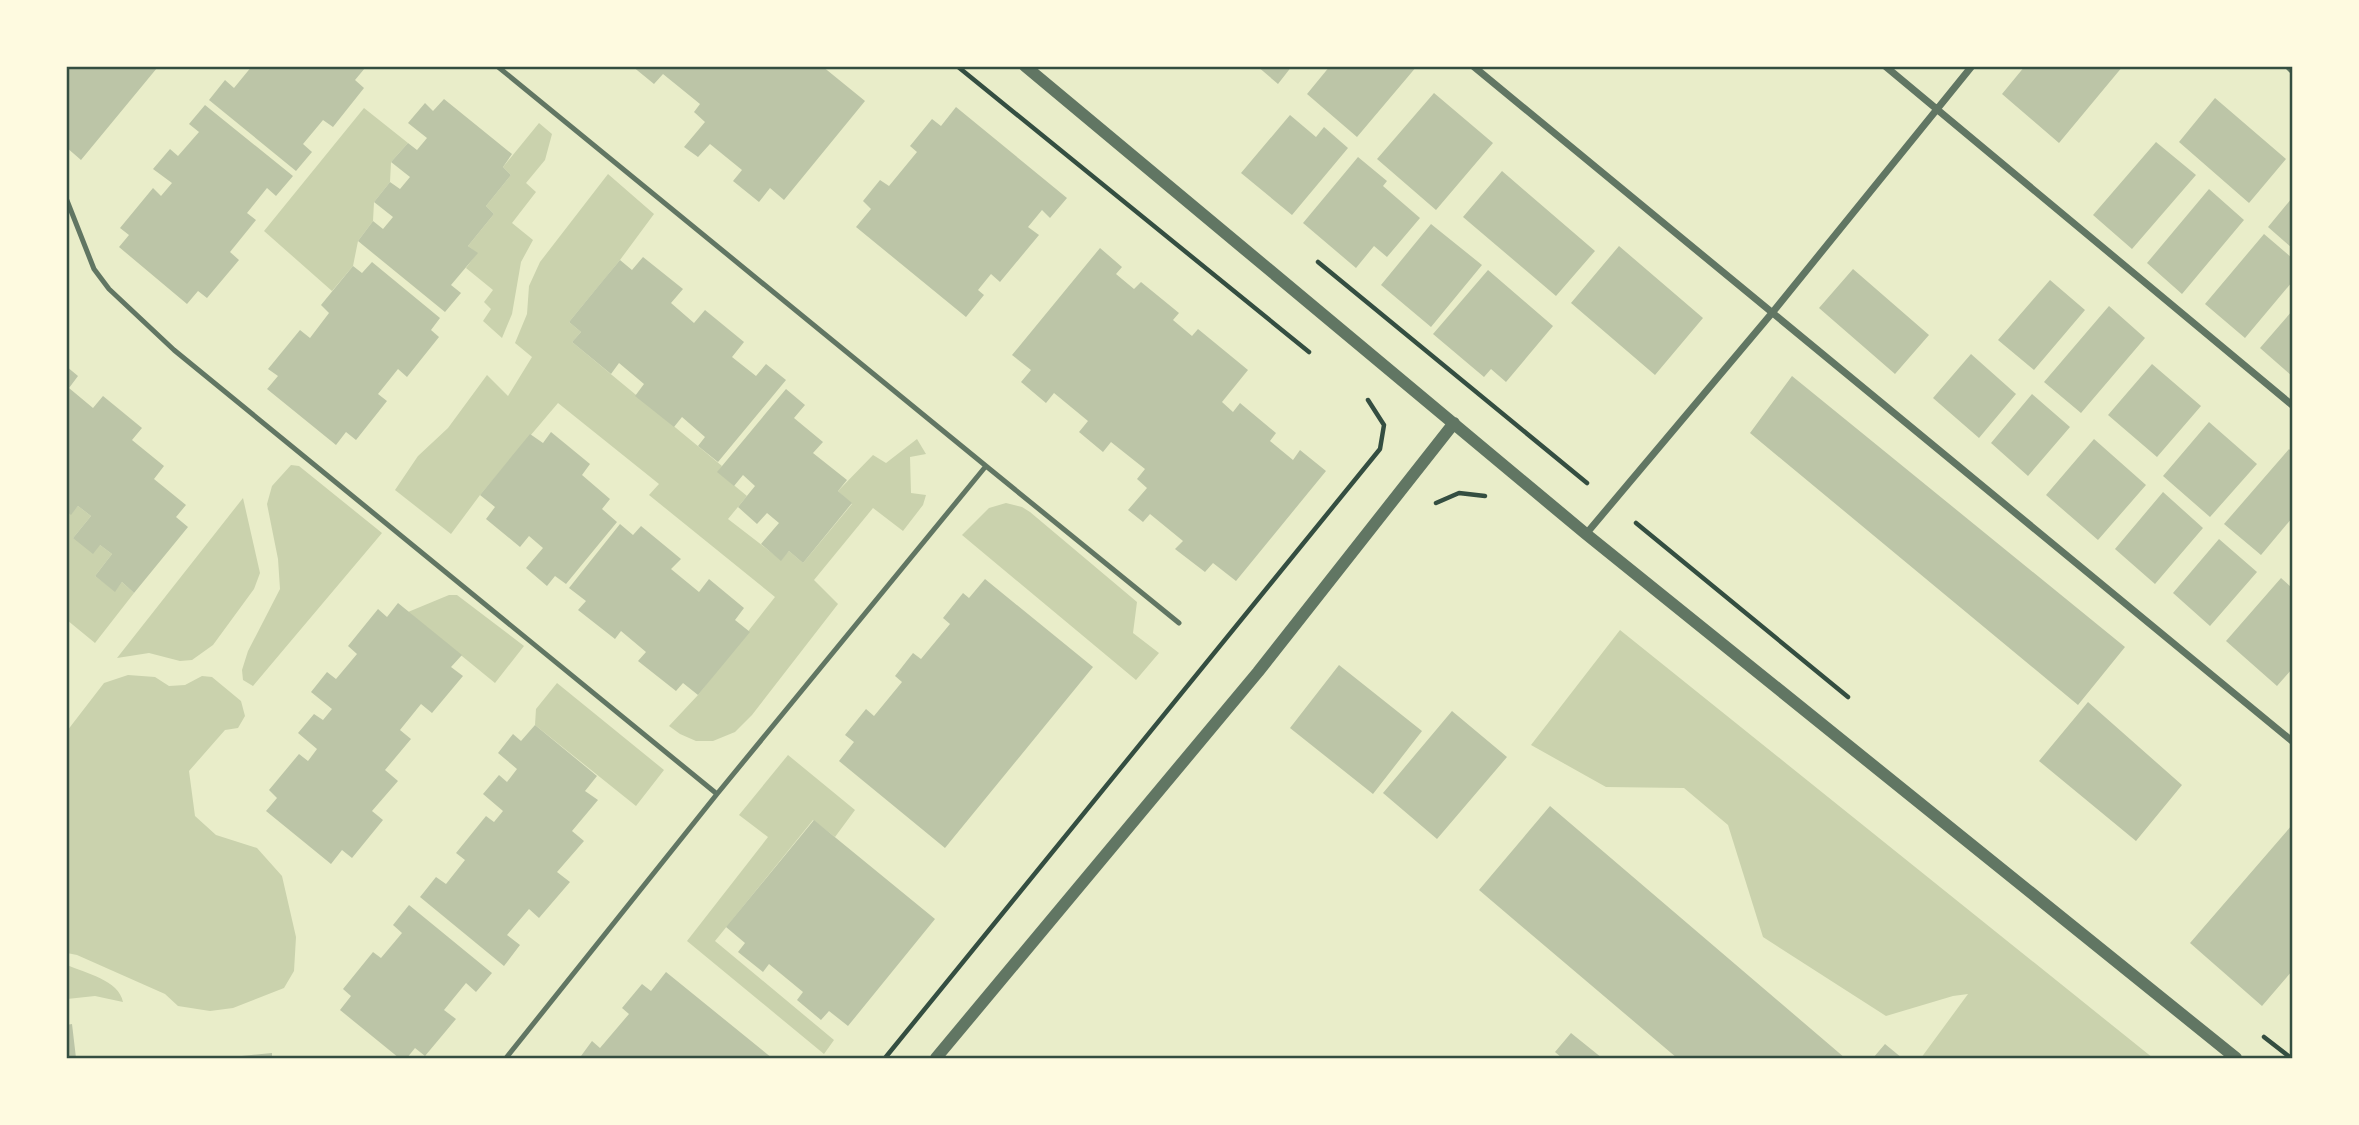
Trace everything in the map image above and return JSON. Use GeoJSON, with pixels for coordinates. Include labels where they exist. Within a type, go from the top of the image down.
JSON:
{"type":"FeatureCollection","features":[{"type":"Feature","properties":{"kind":"street"},"geometry":{"type":"LineString","coordinates":[[1025,66],[1586,534],[2236,1059]]}},
{"type":"Feature","properties":{"kind":"street"},"geometry":{"type":"LineString","coordinates":[[1473,66],[2292,741]]}},
{"type":"Feature","properties":{"kind":"street"},"geometry":{"type":"LineString","coordinates":[[1885,66],[2292,405]]}},
{"type":"Feature","properties":{"kind":"street"},"geometry":{"type":"LineString","coordinates":[[1586,534],[1772,313],[1972,66]]}},
{"type":"Feature","properties":{"kind":"street"},"geometry":{"type":"LineString","coordinates":[[2288,66],[2292,70]]}},
{"type":"Feature","properties":{"kind":"street"},"geometry":{"type":"LineString","coordinates":[[936,1059],[1258,672],[1454,423]]}},
{"type":"Feature","properties":{"kind":"lane"},"geometry":{"type":"LineString","coordinates":[[497,66],[1179,623]]}},
{"type":"Feature","properties":{"kind":"lane"},"geometry":{"type":"LineString","coordinates":[[66,198],[94,269],[110,289],[174,349],[717,794]]}},
{"type":"Feature","properties":{"kind":"lane"},"geometry":{"type":"LineString","coordinates":[[506,1059],[717,794],[986,466]]}},
{"type":"Feature","properties":{"kind":"path"},"geometry":{"type":"LineString","coordinates":[[957,66],[1315,356]]}},
{"type":"Feature","properties":{"kind":"path"},"geometry":{"type":"LineString","coordinates":[[1317,261],[1596,490]]}},
{"type":"Feature","properties":{"kind":"path"},"geometry":{"type":"LineString","coordinates":[[885,1059],[1380,449],[1384,425],[1369,400],[1358,392]]}},
{"type":"Feature","properties":{"kind":"path"},"geometry":{"type":"LineString","coordinates":[[1435,503],[1459,493],[1486,496]]}},
{"type":"Feature","properties":{"kind":"green space"},"geometry":{"type":"Polygon","coordinates":[[[364,108],[408,143],[391,162],[390,182],[374,202],[373,221],[358,241],[353,266],[332,291],[264,231],[364,108]]]}},
{"type":"Feature","properties":{"kind":"green space"},"geometry":{"type":"Polygon","coordinates":[[[539,123],[552,134],[545,160],[526,183],[536,192],[512,223],[533,240],[521,262],[512,314],[502,338],[483,321],[491,309],[484,302],[493,290],[466,268],[477,253],[468,246],[494,214],[486,206],[511,175],[503,167],[539,123]]]}},
{"type":"Feature","properties":{"kind":"green space"},"geometry":{"type":"Polygon","coordinates":[[[608,174],[654,214],[569,322],[581,332],[572,342],[722,466],[718,472],[747,496],[728,519],[781,560],[789,551],[803,563],[852,504],[838,491],[873,455],[886,463],[917,439],[926,454],[910,457],[911,493],[926,495],[923,505],[903,531],[873,508],[814,580],[838,604],[752,715],[735,732],[713,741],[696,741],[669,726],[698,695],[775,597],[649,495],[659,484],[558,403],[480,495],[451,534],[395,490],[418,456],[448,428],[487,375],[508,396],[532,357],[515,343],[527,314],[529,286],[540,262],[608,174]]]}},
{"type":"Feature","properties":{"kind":"green space"},"geometry":{"type":"Polygon","coordinates":[[[291,465],[299,466],[382,533],[253,686],[243,680],[242,670],[248,651],[280,589],[278,559],[267,504],[272,486],[291,465]]]}},
{"type":"Feature","properties":{"kind":"green space"},"geometry":{"type":"Polygon","coordinates":[[[243,498],[260,573],[254,589],[213,645],[192,660],[180,661],[149,653],[117,658],[243,498]]]}},
{"type":"Feature","properties":{"kind":"green space"},"geometry":{"type":"Polygon","coordinates":[[[1006,503],[1030,512],[1137,602],[1133,633],[1159,653],[1136,680],[962,535],[989,508],[1006,503]]]}},
{"type":"Feature","properties":{"kind":"green space"},"geometry":{"type":"Polygon","coordinates":[[[78,506],[91,516],[73,538],[100,545],[112,554],[95,576],[115,591],[122,582],[134,593],[95,643],[67,620],[66,511],[71,514],[78,506]]]}},
{"type":"Feature","properties":{"kind":"green space"},"geometry":{"type":"Polygon","coordinates":[[[449,595],[457,595],[524,646],[495,683],[408,612],[449,595]]]}},
{"type":"Feature","properties":{"kind":"green space"},"geometry":{"type":"Polygon","coordinates":[[[1620,630],[2153,1058],[1921,1058],[1968,994],[1886,1016],[1763,937],[1728,825],[1684,788],[1606,787],[1531,745],[1620,630]]]}},
{"type":"Feature","properties":{"kind":"green space"},"geometry":{"type":"Polygon","coordinates":[[[128,675],[155,677],[169,686],[185,685],[202,676],[212,677],[241,701],[245,716],[238,728],[225,730],[189,771],[195,816],[216,835],[257,848],[282,876],[296,937],[294,971],[284,988],[233,1008],[210,1011],[178,1006],[165,994],[67,953],[67,731],[104,683],[128,675]]]}},
{"type":"Feature","properties":{"kind":"green space"},"geometry":{"type":"Polygon","coordinates":[[[557,683],[664,770],[636,806],[535,725],[536,709],[557,683]]]}},
{"type":"Feature","properties":{"kind":"green space"},"geometry":{"type":"Polygon","coordinates":[[[788,755],[855,810],[835,837],[813,820],[715,941],[834,1040],[824,1054],[687,941],[768,837],[739,815],[788,755]]]}},
{"type":"Feature","properties":{"kind":"green space"},"geometry":{"type":"Polygon","coordinates":[[[67,965],[108,983],[120,994],[123,1002],[95,996],[67,999],[67,965]]]}},
{"type":"Feature","properties":{"kind":"building"},"geometry":{"type":"Polygon","coordinates":[[[66,66],[157,68],[81,160],[66,147],[66,66]]]}},
{"type":"Feature","properties":{"kind":"building"},"geometry":{"type":"Polygon","coordinates":[[[252,66],[363,66],[365,68],[355,80],[364,88],[333,127],[323,120],[303,144],[312,152],[296,171],[209,100],[225,80],[234,88],[252,66]]]}},
{"type":"Feature","properties":{"kind":"building"},"geometry":{"type":"Polygon","coordinates":[[[632,66],[822,66],[865,101],[784,200],[770,188],[759,202],[733,181],[742,170],[710,144],[698,157],[684,147],[705,122],[694,112],[700,104],[663,74],[654,84],[632,66]]]}},
{"type":"Feature","properties":{"kind":"building"},"geometry":{"type":"Polygon","coordinates":[[[1257,66],[1292,66],[1278,84],[1257,66]]]}},
{"type":"Feature","properties":{"kind":"building"},"geometry":{"type":"Polygon","coordinates":[[[1330,66],[1417,66],[1357,137],[1307,94],[1330,66]]]}},
{"type":"Feature","properties":{"kind":"building"},"geometry":{"type":"Polygon","coordinates":[[[2025,66],[2123,66],[2059,143],[2002,94],[2025,66]]]}},
{"type":"Feature","properties":{"kind":"building"},"geometry":{"type":"Polygon","coordinates":[[[1434,93],[1493,143],[1436,210],[1377,159],[1434,93]]]}},
{"type":"Feature","properties":{"kind":"building"},"geometry":{"type":"Polygon","coordinates":[[[2215,98],[2286,159],[2249,203],[2179,142],[2215,98]]]}},
{"type":"Feature","properties":{"kind":"building"},"geometry":{"type":"Polygon","coordinates":[[[444,99],[512,154],[503,167],[511,175],[486,206],[494,214],[468,246],[478,253],[451,285],[461,293],[445,312],[358,241],[373,221],[383,229],[393,217],[374,202],[390,182],[400,189],[410,177],[391,162],[408,143],[417,150],[427,138],[408,123],[425,103],[433,111],[444,99]]]}},
{"type":"Feature","properties":{"kind":"building"},"geometry":{"type":"Polygon","coordinates":[[[205,105],[293,176],[276,196],[267,188],[247,213],[256,220],[230,252],[239,260],[207,298],[198,291],[187,304],[119,247],[129,235],[120,228],[153,188],[161,196],[172,183],[153,169],[170,149],[178,156],[199,132],[189,124],[205,105]]]}},
{"type":"Feature","properties":{"kind":"building"},"geometry":{"type":"Polygon","coordinates":[[[956,107],[1067,198],[1050,218],[1042,210],[1028,227],[1039,235],[1000,282],[991,274],[978,290],[984,295],[966,317],[856,227],[871,209],[863,201],[880,180],[889,186],[917,152],[910,146],[932,119],[941,126],[956,107]]]}},
{"type":"Feature","properties":{"kind":"building"},"geometry":{"type":"Polygon","coordinates":[[[1290,115],[1316,137],[1324,127],[1348,148],[1292,215],[1241,173],[1290,115]]]}},
{"type":"Feature","properties":{"kind":"building"},"geometry":{"type":"Polygon","coordinates":[[[2156,142],[2196,175],[2132,249],[2093,215],[2156,142]]]}},
{"type":"Feature","properties":{"kind":"building"},"geometry":{"type":"Polygon","coordinates":[[[1358,157],[1387,181],[1383,186],[1420,218],[1387,257],[1374,246],[1356,268],[1303,223],[1358,157]]]}},
{"type":"Feature","properties":{"kind":"building"},"geometry":{"type":"Polygon","coordinates":[[[1502,171],[1595,251],[1556,296],[1463,217],[1502,171]]]}},
{"type":"Feature","properties":{"kind":"building"},"geometry":{"type":"Polygon","coordinates":[[[2209,189],[2244,220],[2182,294],[2147,263],[2209,189]]]}},
{"type":"Feature","properties":{"kind":"building"},"geometry":{"type":"Polygon","coordinates":[[[2292,198],[2292,248],[2268,227],[2292,198]]]}},
{"type":"Feature","properties":{"kind":"building"},"geometry":{"type":"Polygon","coordinates":[[[1431,224],[1482,265],[1431,327],[1381,285],[1431,224]]]}},
{"type":"Feature","properties":{"kind":"building"},"geometry":{"type":"Polygon","coordinates":[[[2264,234],[2292,258],[2292,282],[2245,338],[2205,304],[2264,234]]]}},
{"type":"Feature","properties":{"kind":"building"},"geometry":{"type":"Polygon","coordinates":[[[1619,246],[1703,318],[1655,375],[1571,303],[1619,246]]]}},
{"type":"Feature","properties":{"kind":"building"},"geometry":{"type":"Polygon","coordinates":[[[1100,248],[1122,267],[1116,274],[1134,289],[1141,282],[1179,313],[1173,320],[1192,336],[1198,329],[1248,370],[1222,402],[1233,412],[1240,403],[1276,433],[1270,441],[1293,460],[1300,450],[1326,471],[1236,581],[1213,563],[1205,572],[1175,549],[1183,541],[1150,514],[1143,522],[1128,510],[1147,488],[1137,479],[1145,469],[1111,442],[1103,452],[1079,432],[1088,421],[1054,393],[1046,403],[1021,382],[1031,370],[1012,355],[1100,248]]]}},
{"type":"Feature","properties":{"kind":"building"},"geometry":{"type":"Polygon","coordinates":[[[643,257],[683,289],[671,303],[694,323],[705,310],[744,342],[732,357],[756,376],[766,364],[786,380],[718,462],[698,446],[705,437],[682,417],[674,427],[635,396],[644,384],[619,363],[611,374],[572,342],[581,332],[569,322],[620,260],[632,270],[643,257]]]}},
{"type":"Feature","properties":{"kind":"building"},"geometry":{"type":"Polygon","coordinates":[[[372,262],[440,318],[431,330],[439,337],[407,377],[398,369],[378,394],[387,401],[356,440],[346,432],[336,445],[267,389],[278,376],[268,369],[300,330],[310,338],[329,313],[321,305],[353,266],[362,273],[372,262]]]}},
{"type":"Feature","properties":{"kind":"building"},"geometry":{"type":"Polygon","coordinates":[[[1853,269],[1929,335],[1895,374],[1819,308],[1853,269]]]}},
{"type":"Feature","properties":{"kind":"building"},"geometry":{"type":"Polygon","coordinates":[[[1488,270],[1553,326],[1506,382],[1491,369],[1484,377],[1433,334],[1488,270]]]}},
{"type":"Feature","properties":{"kind":"building"},"geometry":{"type":"Polygon","coordinates":[[[2050,280],[2085,310],[2034,370],[1998,340],[2050,280]]]}},
{"type":"Feature","properties":{"kind":"building"},"geometry":{"type":"Polygon","coordinates":[[[2109,306],[2145,338],[2081,413],[2044,382],[2109,306]]]}},
{"type":"Feature","properties":{"kind":"building"},"geometry":{"type":"Polygon","coordinates":[[[2292,311],[2292,376],[2260,348],[2292,311]]]}},
{"type":"Feature","properties":{"kind":"building"},"geometry":{"type":"Polygon","coordinates":[[[1971,354],[2016,394],[1979,438],[1933,398],[1971,354]]]}},
{"type":"Feature","properties":{"kind":"building"},"geometry":{"type":"Polygon","coordinates":[[[2152,364],[2201,406],[2157,457],[2108,415],[2152,364]]]}},
{"type":"Feature","properties":{"kind":"building"},"geometry":{"type":"Polygon","coordinates":[[[66,366],[78,376],[69,388],[93,408],[103,396],[142,428],[132,440],[164,466],[154,479],[186,505],[176,517],[188,527],[134,593],[122,582],[115,592],[95,576],[112,554],[100,545],[93,554],[73,538],[91,516],[78,506],[71,515],[66,511],[66,366]]]}},
{"type":"Feature","properties":{"kind":"building"},"geometry":{"type":"Polygon","coordinates":[[[1792,376],[2125,647],[2078,705],[1750,433],[1792,376]]]}},
{"type":"Feature","properties":{"kind":"building"},"geometry":{"type":"Polygon","coordinates":[[[786,389],[805,405],[794,418],[823,442],[813,453],[847,480],[838,491],[852,503],[803,563],[789,551],[781,561],[761,544],[779,523],[767,513],[757,524],[738,507],[755,486],[743,475],[734,486],[717,472],[786,389]]]}},
{"type":"Feature","properties":{"kind":"building"},"geometry":{"type":"Polygon","coordinates":[[[2032,394],[2070,427],[2028,476],[1991,443],[2032,394]]]}},
{"type":"Feature","properties":{"kind":"building"},"geometry":{"type":"Polygon","coordinates":[[[2209,422],[2257,464],[2210,517],[2163,476],[2209,422]]]}},
{"type":"Feature","properties":{"kind":"building"},"geometry":{"type":"Polygon","coordinates":[[[551,432],[590,464],[582,475],[610,499],[602,509],[617,522],[566,584],[555,576],[547,586],[526,568],[543,548],[529,536],[520,547],[486,519],[495,507],[480,495],[530,434],[543,443],[551,432]]]}},
{"type":"Feature","properties":{"kind":"building"},"geometry":{"type":"Polygon","coordinates":[[[2094,439],[2146,485],[2098,540],[2046,495],[2094,439]]]}},
{"type":"Feature","properties":{"kind":"building"},"geometry":{"type":"Polygon","coordinates":[[[2289,449],[2292,452],[2292,518],[2261,555],[2224,524],[2289,449]]]}},
{"type":"Feature","properties":{"kind":"building"},"geometry":{"type":"Polygon","coordinates":[[[2163,492],[2203,528],[2155,584],[2115,549],[2163,492]]]}},
{"type":"Feature","properties":{"kind":"building"},"geometry":{"type":"Polygon","coordinates":[[[620,524],[633,535],[641,526],[681,559],[671,569],[699,592],[709,579],[744,608],[735,620],[750,632],[698,695],[683,683],[676,691],[638,661],[646,652],[621,631],[615,639],[578,610],[586,601],[569,588],[620,524]]]}},
{"type":"Feature","properties":{"kind":"building"},"geometry":{"type":"Polygon","coordinates":[[[2219,539],[2257,572],[2210,626],[2173,593],[2219,539]]]}},
{"type":"Feature","properties":{"kind":"building"},"geometry":{"type":"Polygon","coordinates":[[[2281,578],[2292,588],[2292,669],[2277,686],[2226,641],[2281,578]]]}},
{"type":"Feature","properties":{"kind":"building"},"geometry":{"type":"Polygon","coordinates":[[[985,579],[1093,667],[945,848],[839,761],[854,742],[845,735],[866,709],[874,716],[902,682],[895,676],[913,653],[921,659],[950,624],[943,618],[963,593],[969,598],[985,579]]]}},
{"type":"Feature","properties":{"kind":"building"},"geometry":{"type":"Polygon","coordinates":[[[398,603],[462,655],[451,667],[463,676],[432,713],[421,704],[400,730],[411,739],[385,770],[398,781],[372,811],[383,820],[352,858],[342,850],[331,864],[266,811],[277,798],[269,790],[299,754],[308,761],[317,749],[298,733],[314,714],[323,720],[332,709],[311,692],[327,672],[336,679],[357,654],[348,646],[378,609],[387,617],[398,603]]]}},
{"type":"Feature","properties":{"kind":"building"},"geometry":{"type":"Polygon","coordinates":[[[1339,665],[1422,731],[1373,794],[1290,728],[1339,665]]]}},
{"type":"Feature","properties":{"kind":"building"},"geometry":{"type":"Polygon","coordinates":[[[2088,702],[2182,785],[2136,841],[2039,761],[2088,702]]]}},
{"type":"Feature","properties":{"kind":"building"},"geometry":{"type":"Polygon","coordinates":[[[1452,711],[1507,757],[1437,839],[1383,793],[1452,711]]]}},
{"type":"Feature","properties":{"kind":"building"},"geometry":{"type":"Polygon","coordinates":[[[535,725],[597,776],[585,791],[598,800],[572,831],[584,841],[557,872],[570,882],[539,918],[529,909],[507,935],[520,945],[504,966],[420,897],[436,877],[446,884],[465,860],[456,853],[486,816],[494,822],[503,811],[483,794],[499,775],[507,782],[517,769],[498,753],[513,734],[521,741],[535,725]]]}},
{"type":"Feature","properties":{"kind":"building"},"geometry":{"type":"Polygon","coordinates":[[[1550,806],[1845,1058],[1677,1058],[1479,890],[1550,806]]]}},
{"type":"Feature","properties":{"kind":"building"},"geometry":{"type":"Polygon","coordinates":[[[814,820],[935,919],[848,1026],[829,1011],[821,1020],[797,1000],[803,992],[769,964],[763,972],[738,952],[745,943],[726,927],[814,820]]]}},
{"type":"Feature","properties":{"kind":"building"},"geometry":{"type":"Polygon","coordinates":[[[2292,825],[2292,971],[2262,1006],[2190,943],[2292,825]]]}},
{"type":"Feature","properties":{"kind":"building"},"geometry":{"type":"Polygon","coordinates":[[[409,905],[492,973],[476,992],[466,983],[444,1010],[456,1019],[425,1056],[415,1048],[407,1058],[399,1058],[340,1010],[351,996],[343,989],[373,952],[381,958],[402,933],[393,925],[409,905]]]}},
{"type":"Feature","properties":{"kind":"building"},"geometry":{"type":"Polygon","coordinates":[[[666,972],[772,1058],[581,1056],[592,1041],[600,1048],[629,1014],[622,1008],[642,984],[651,991],[666,972]]]}},
{"type":"Feature","properties":{"kind":"building"},"geometry":{"type":"Polygon","coordinates":[[[72,1024],[76,1058],[66,1058],[66,1025],[72,1024]]]}},
{"type":"Feature","properties":{"kind":"building"},"geometry":{"type":"Polygon","coordinates":[[[1571,1033],[1602,1058],[1562,1058],[1555,1052],[1571,1033]]]}},
{"type":"Feature","properties":{"kind":"building"},"geometry":{"type":"Polygon","coordinates":[[[1885,1044],[1902,1058],[1873,1058],[1885,1044]]]}},
{"type":"Feature","properties":{"kind":"building"},"geometry":{"type":"Polygon","coordinates":[[[272,1053],[272,1058],[232,1058],[232,1057],[272,1053]]]}}]}
